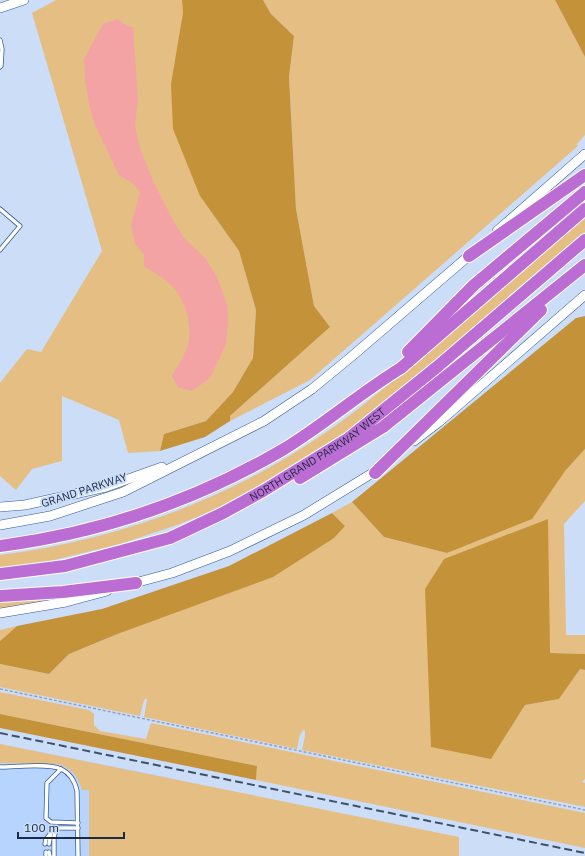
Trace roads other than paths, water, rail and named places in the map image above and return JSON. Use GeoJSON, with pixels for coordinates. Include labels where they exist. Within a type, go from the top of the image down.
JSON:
{"type":"FeatureCollection","features":[{"type":"Feature","properties":{"kind":"highway"},"geometry":{"type":"LineString","coordinates":[[469,256],[585,175]]}},
{"type":"Feature","properties":{"kind":"highway"},"geometry":{"type":"LineString","coordinates":[[379,381],[474,285],[585,192]]}},
{"type":"Feature","properties":{"kind":"highway","name":"NORTH GRAND PARKWAY WEST"},"geometry":{"type":"LineString","coordinates":[[0,546],[96,528],[169,504],[228,478],[284,449],[338,412],[379,381],[401,368],[585,209]]}},
{"type":"Feature","properties":{"kind":"highway","name":"NORTH GRAND PARKWAY WEST"},"geometry":{"type":"LineString","coordinates":[[0,574],[65,566],[170,538],[223,513],[263,491],[349,438],[437,367],[585,240]]}},
{"type":"Feature","properties":{"kind":"highway"},"geometry":{"type":"LineString","coordinates":[[263,491],[284,488],[384,427],[585,265]]}},
{"type":"Feature","properties":{"kind":"highway"},"geometry":{"type":"LineString","coordinates":[[374,473],[552,299],[574,275]]}},
{"type":"Feature","properties":{"kind":"highway"},"geometry":{"type":"LineString","coordinates":[[0,596],[63,592],[136,583]]}},
{"type":"Feature","properties":{"kind":"main road"},"geometry":{"type":"LineString","coordinates":[[0,8],[24,0]]}},
{"type":"Feature","properties":{"kind":"main road"},"geometry":{"type":"LineString","coordinates":[[0,508],[25,505],[106,487],[194,457],[264,421],[312,388],[351,357],[585,154]]}},
{"type":"Feature","properties":{"kind":"main road"},"geometry":{"type":"LineString","coordinates":[[0,613],[66,602],[172,573],[230,551],[304,515],[374,473],[439,422],[585,295]]}},
{"type":"Feature","properties":{"kind":"main road","name":"GRAND PARKWAY"},"geometry":{"type":"LineString","coordinates":[[0,526],[50,516],[123,492],[194,457]]}},
{"type":"Feature","properties":{"kind":"lane"},"geometry":{"type":"LineString","coordinates":[[0,40],[2,49],[0,68]]}},
{"type":"Feature","properties":{"kind":"lane"},"geometry":{"type":"LineString","coordinates":[[0,209],[20,226],[0,250]]}},
{"type":"Feature","properties":{"kind":"lane"},"geometry":{"type":"LineString","coordinates":[[0,767],[50,766],[61,769],[69,775],[75,782],[77,791],[78,856]]}},
{"type":"Feature","properties":{"kind":"lane"},"geometry":{"type":"LineString","coordinates":[[61,769],[47,784],[46,818],[51,822],[78,823]]}},
{"type":"Feature","properties":{"kind":"lane"},"geometry":{"type":"LineString","coordinates":[[47,844],[51,833],[56,830],[78,828]]}},
{"type":"Feature","properties":{"kind":"lane"},"geometry":{"type":"LineString","coordinates":[[54,856],[54,837],[56,830]]}},
{"type":"Feature","properties":{"kind":"railway"},"geometry":{"type":"LineString","coordinates":[[0,733],[585,853]]}}]}
